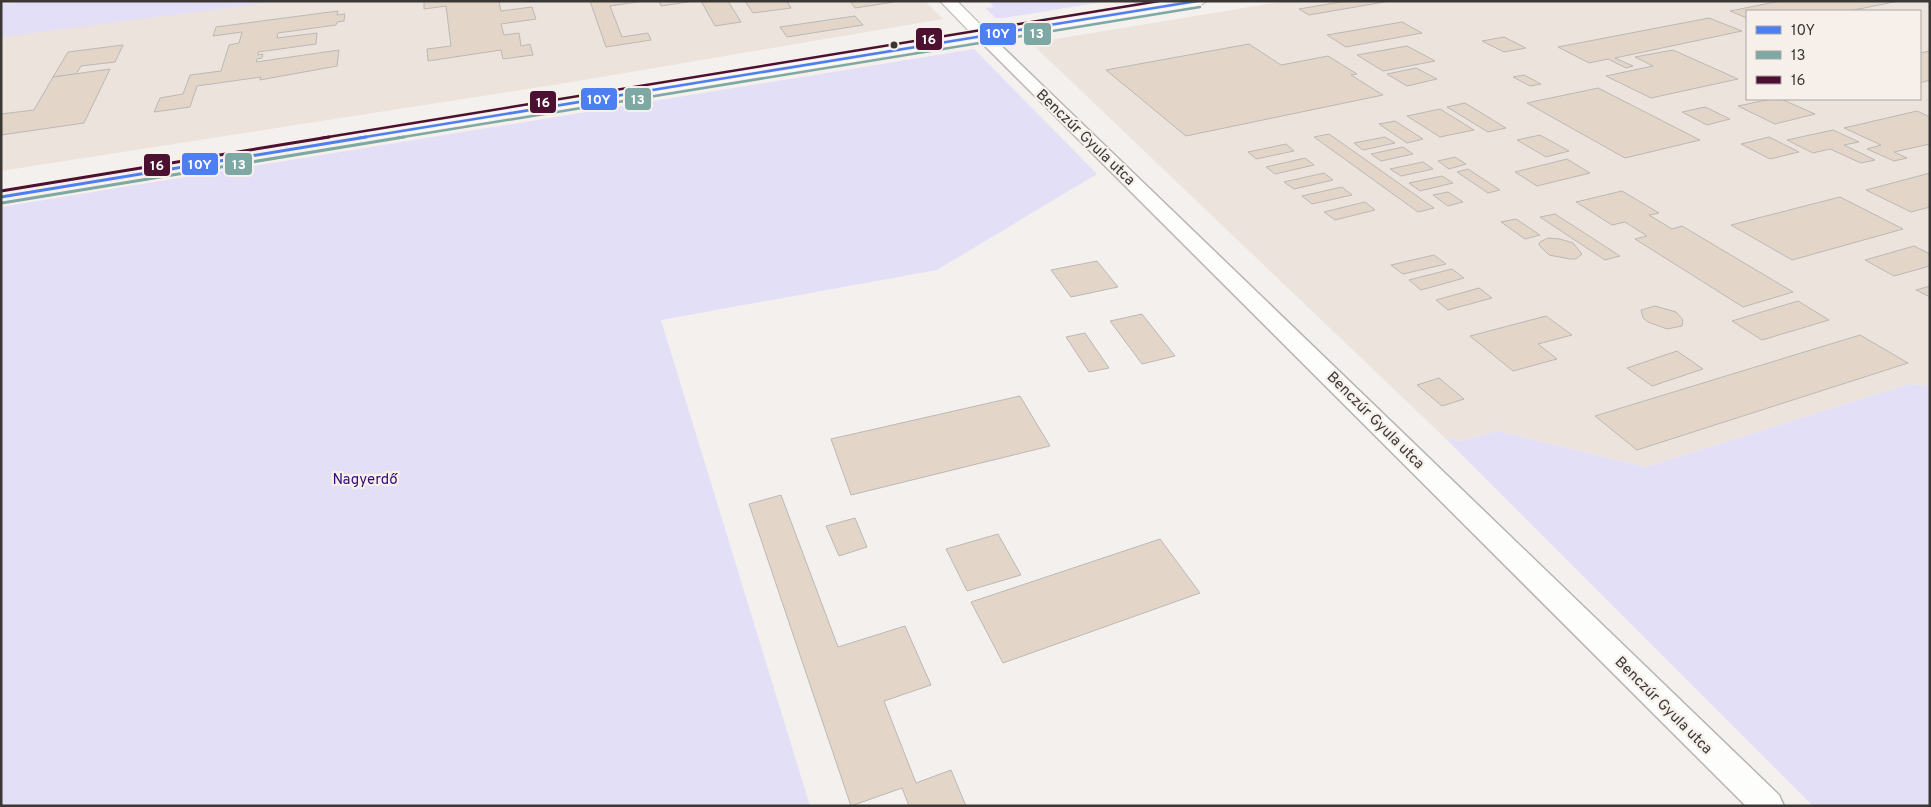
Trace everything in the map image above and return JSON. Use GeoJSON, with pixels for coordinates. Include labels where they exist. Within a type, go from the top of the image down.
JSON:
{"type":"FeatureCollection","features":[{"type":"Feature","properties":{"kind":"street"},"geometry":{"type":"LineString","coordinates":[[948,1],[983,36]]}},
{"type":"Feature","properties":{"kind":"street"},"geometry":{"type":"LineString","coordinates":[[1,196],[594,102],[1198,1]]}},
{"type":"Feature","properties":{"kind":"street","name":"Benczúr Gyula utca"},"geometry":{"type":"LineString","coordinates":[[983,36],[1768,806]]}},
{"type":"Feature","properties":{"kind":"shaded area"},"geometry":{"type":"Polygon","coordinates":[[[1,1],[925,1],[943,19],[566,83],[1,171],[1,1]]]}},
{"type":"Feature","properties":{"kind":"shaded area"},"geometry":{"type":"Polygon","coordinates":[[[1286,1],[1930,1],[1930,386],[1909,384],[1646,467],[1497,431],[1462,441],[1445,438],[1031,43],[1286,1]]]}},
{"type":"Feature","properties":{"kind":"green space"},"geometry":{"type":"Polygon","coordinates":[[[27,1],[282,1],[1,37],[1,4],[27,1]]]}},
{"type":"Feature","properties":{"kind":"green space"},"geometry":{"type":"Polygon","coordinates":[[[988,1],[1109,1],[996,18],[985,8],[994,7],[988,1]]]}},
{"type":"Feature","properties":{"kind":"green space","name":"Nagyerdő"},"geometry":{"type":"Polygon","coordinates":[[[974,49],[1097,174],[937,270],[661,320],[810,806],[1,806],[1,207],[974,49]]]}},
{"type":"Feature","properties":{"kind":"green space"},"geometry":{"type":"Polygon","coordinates":[[[1909,384],[1930,386],[1930,806],[1813,806],[1445,438],[1462,441],[1497,431],[1646,467],[1909,384]]]}},
{"type":"Feature","properties":{"kind":"building"},"geometry":{"type":"Polygon","coordinates":[[[424,1],[501,1],[499,2],[501,11],[532,7],[536,19],[501,24],[504,35],[519,33],[521,46],[530,44],[533,55],[503,59],[501,50],[428,61],[427,49],[451,46],[446,6],[424,9],[424,1]]]}},
{"type":"Feature","properties":{"kind":"building"},"geometry":{"type":"Polygon","coordinates":[[[590,1],[644,1],[610,6],[622,37],[648,33],[651,40],[606,47],[590,1]]]}},
{"type":"Feature","properties":{"kind":"building"},"geometry":{"type":"Polygon","coordinates":[[[659,1],[694,1],[661,6],[659,1]]]}},
{"type":"Feature","properties":{"kind":"building"},"geometry":{"type":"Polygon","coordinates":[[[701,1],[728,1],[741,22],[715,26],[701,1]]]}},
{"type":"Feature","properties":{"kind":"building"},"geometry":{"type":"Polygon","coordinates":[[[745,1],[787,1],[791,8],[753,13],[745,1]]]}},
{"type":"Feature","properties":{"kind":"building"},"geometry":{"type":"Polygon","coordinates":[[[850,1],[893,1],[894,2],[855,8],[850,1]]]}},
{"type":"Feature","properties":{"kind":"building"},"geometry":{"type":"Polygon","coordinates":[[[1346,1],[1390,1],[1309,15],[1299,9],[1346,1]]]}},
{"type":"Feature","properties":{"kind":"building"},"geometry":{"type":"Polygon","coordinates":[[[1780,1],[1899,1],[1854,10],[1746,10],[1746,18],[1730,11],[1780,1]]]}},
{"type":"Feature","properties":{"kind":"building"},"geometry":{"type":"Polygon","coordinates":[[[338,11],[337,15],[345,14],[344,21],[337,22],[336,25],[278,33],[277,38],[317,33],[316,44],[258,52],[258,55],[263,54],[262,58],[257,59],[256,62],[339,50],[337,66],[260,80],[261,77],[197,86],[190,107],[154,112],[160,98],[183,94],[190,75],[221,71],[229,45],[239,43],[242,32],[213,36],[216,27],[338,11]]]}},
{"type":"Feature","properties":{"kind":"building"},"geometry":{"type":"Polygon","coordinates":[[[855,16],[863,25],[787,37],[780,27],[855,16]]]}},
{"type":"Feature","properties":{"kind":"building"},"geometry":{"type":"Polygon","coordinates":[[[1709,18],[1742,31],[1615,58],[1633,66],[1626,68],[1608,59],[1589,63],[1558,47],[1709,18]]]}},
{"type":"Feature","properties":{"kind":"building"},"geometry":{"type":"Polygon","coordinates":[[[1402,22],[1422,33],[1346,47],[1327,35],[1402,22]]]}},
{"type":"Feature","properties":{"kind":"building"},"geometry":{"type":"Polygon","coordinates":[[[1504,37],[1526,48],[1504,52],[1482,41],[1504,37]]]}},
{"type":"Feature","properties":{"kind":"building"},"geometry":{"type":"Polygon","coordinates":[[[1249,44],[1281,65],[1328,56],[1357,74],[1351,75],[1383,95],[1186,136],[1106,70],[1249,44]]]}},
{"type":"Feature","properties":{"kind":"building"},"geometry":{"type":"Polygon","coordinates":[[[123,45],[115,62],[81,66],[76,74],[53,77],[68,52],[123,45]]]}},
{"type":"Feature","properties":{"kind":"building"},"geometry":{"type":"Polygon","coordinates":[[[1407,46],[1435,61],[1383,71],[1357,55],[1407,46]]]}},
{"type":"Feature","properties":{"kind":"building"},"geometry":{"type":"Polygon","coordinates":[[[1673,50],[1738,79],[1651,98],[1606,76],[1653,66],[1635,57],[1673,50]]]}},
{"type":"Feature","properties":{"kind":"building"},"geometry":{"type":"Polygon","coordinates":[[[1930,51],[1930,80],[1921,83],[1921,53],[1930,51]]]}},
{"type":"Feature","properties":{"kind":"building"},"geometry":{"type":"Polygon","coordinates":[[[1416,68],[1437,79],[1407,86],[1387,74],[1416,68]]]}},
{"type":"Feature","properties":{"kind":"building"},"geometry":{"type":"Polygon","coordinates":[[[110,69],[84,123],[1,135],[1,114],[34,110],[53,77],[110,69]]]}},
{"type":"Feature","properties":{"kind":"building"},"geometry":{"type":"Polygon","coordinates":[[[1524,75],[1541,84],[1530,86],[1513,77],[1524,75]]]}},
{"type":"Feature","properties":{"kind":"building"},"geometry":{"type":"Polygon","coordinates":[[[1598,88],[1700,140],[1625,158],[1527,103],[1598,88]]]}},
{"type":"Feature","properties":{"kind":"building"},"geometry":{"type":"Polygon","coordinates":[[[1766,100],[1783,100],[1815,114],[1775,124],[1738,106],[1766,100]]]}},
{"type":"Feature","properties":{"kind":"building"},"geometry":{"type":"Polygon","coordinates":[[[1465,103],[1506,128],[1488,132],[1447,107],[1465,103]]]}},
{"type":"Feature","properties":{"kind":"building"},"geometry":{"type":"Polygon","coordinates":[[[1705,107],[1730,119],[1707,125],[1682,112],[1705,107]]]}},
{"type":"Feature","properties":{"kind":"building"},"geometry":{"type":"Polygon","coordinates":[[[1440,109],[1474,130],[1440,137],[1407,116],[1440,109]]]}},
{"type":"Feature","properties":{"kind":"building"},"geometry":{"type":"Polygon","coordinates":[[[1917,111],[1930,117],[1930,144],[1894,152],[1907,158],[1894,161],[1867,149],[1881,145],[1844,128],[1917,111]]]}},
{"type":"Feature","properties":{"kind":"building"},"geometry":{"type":"Polygon","coordinates":[[[1395,121],[1423,139],[1407,143],[1379,124],[1395,121]]]}},
{"type":"Feature","properties":{"kind":"building"},"geometry":{"type":"Polygon","coordinates":[[[1833,130],[1859,142],[1844,145],[1875,160],[1861,163],[1830,149],[1813,153],[1787,140],[1833,130]]]}},
{"type":"Feature","properties":{"kind":"building"},"geometry":{"type":"Polygon","coordinates":[[[1329,134],[1434,208],[1418,212],[1314,137],[1329,134]]]}},
{"type":"Feature","properties":{"kind":"building"},"geometry":{"type":"Polygon","coordinates":[[[1540,135],[1569,151],[1546,157],[1517,140],[1540,135]]]}},
{"type":"Feature","properties":{"kind":"building"},"geometry":{"type":"Polygon","coordinates":[[[1385,137],[1395,143],[1363,150],[1354,143],[1385,137]]]}},
{"type":"Feature","properties":{"kind":"building"},"geometry":{"type":"Polygon","coordinates":[[[1769,137],[1799,152],[1770,159],[1741,144],[1769,137]]]}},
{"type":"Feature","properties":{"kind":"building"},"geometry":{"type":"Polygon","coordinates":[[[1286,144],[1294,151],[1256,159],[1248,152],[1286,144]]]}},
{"type":"Feature","properties":{"kind":"building"},"geometry":{"type":"Polygon","coordinates":[[[1403,147],[1413,154],[1381,161],[1371,154],[1403,147]]]}},
{"type":"Feature","properties":{"kind":"building"},"geometry":{"type":"Polygon","coordinates":[[[1455,157],[1466,164],[1449,169],[1438,161],[1455,157]]]}},
{"type":"Feature","properties":{"kind":"building"},"geometry":{"type":"Polygon","coordinates":[[[1305,158],[1314,165],[1275,174],[1266,167],[1305,158]]]}},
{"type":"Feature","properties":{"kind":"building"},"geometry":{"type":"Polygon","coordinates":[[[1567,159],[1590,173],[1537,186],[1515,172],[1567,159]]]}},
{"type":"Feature","properties":{"kind":"building"},"geometry":{"type":"Polygon","coordinates":[[[1423,162],[1433,169],[1401,176],[1390,169],[1423,162]]]}},
{"type":"Feature","properties":{"kind":"building"},"geometry":{"type":"Polygon","coordinates":[[[1468,169],[1500,190],[1488,193],[1457,172],[1468,169]]]}},
{"type":"Feature","properties":{"kind":"building"},"geometry":{"type":"Polygon","coordinates":[[[1324,173],[1333,180],[1294,189],[1284,182],[1324,173]]]}},
{"type":"Feature","properties":{"kind":"building"},"geometry":{"type":"Polygon","coordinates":[[[1930,173],[1930,207],[1911,212],[1866,190],[1930,173]]]}},
{"type":"Feature","properties":{"kind":"building"},"geometry":{"type":"Polygon","coordinates":[[[1442,176],[1453,183],[1420,191],[1409,183],[1442,176]]]}},
{"type":"Feature","properties":{"kind":"building"},"geometry":{"type":"Polygon","coordinates":[[[1342,187],[1352,195],[1312,204],[1302,196],[1342,187]]]}},
{"type":"Feature","properties":{"kind":"building"},"geometry":{"type":"Polygon","coordinates":[[[1622,191],[1659,213],[1649,215],[1672,229],[1682,226],[1793,292],[1743,307],[1635,239],[1647,236],[1625,222],[1612,225],[1576,202],[1622,191]]]}},
{"type":"Feature","properties":{"kind":"building"},"geometry":{"type":"Polygon","coordinates":[[[1448,192],[1463,202],[1448,206],[1433,195],[1448,192]]]}},
{"type":"Feature","properties":{"kind":"building"},"geometry":{"type":"Polygon","coordinates":[[[1840,197],[1903,229],[1792,260],[1731,225],[1840,197]]]}},
{"type":"Feature","properties":{"kind":"building"},"geometry":{"type":"Polygon","coordinates":[[[1365,202],[1375,210],[1335,220],[1324,212],[1365,202]]]}},
{"type":"Feature","properties":{"kind":"building"},"geometry":{"type":"Polygon","coordinates":[[[1555,214],[1620,256],[1605,260],[1540,217],[1555,214]]]}},
{"type":"Feature","properties":{"kind":"building"},"geometry":{"type":"Polygon","coordinates":[[[1516,219],[1540,235],[1525,239],[1501,222],[1516,219]]]}},
{"type":"Feature","properties":{"kind":"building"},"geometry":{"type":"Polygon","coordinates":[[[1548,238],[1573,243],[1582,254],[1576,259],[1549,255],[1539,245],[1540,242],[1548,238]]]}},
{"type":"Feature","properties":{"kind":"building"},"geometry":{"type":"Polygon","coordinates":[[[1914,246],[1930,254],[1930,266],[1894,276],[1865,260],[1914,246]]]}},
{"type":"Feature","properties":{"kind":"building"},"geometry":{"type":"Polygon","coordinates":[[[1434,255],[1446,264],[1403,274],[1391,265],[1434,255]]]}},
{"type":"Feature","properties":{"kind":"building"},"geometry":{"type":"Polygon","coordinates":[[[1097,261],[1118,287],[1071,297],[1051,270],[1097,261]]]}},
{"type":"Feature","properties":{"kind":"building"},"geometry":{"type":"Polygon","coordinates":[[[1452,269],[1464,278],[1421,290],[1409,280],[1452,269]]]}},
{"type":"Feature","properties":{"kind":"building"},"geometry":{"type":"Polygon","coordinates":[[[1930,286],[1930,297],[1916,290],[1930,286]]]}},
{"type":"Feature","properties":{"kind":"building"},"geometry":{"type":"Polygon","coordinates":[[[1479,288],[1492,298],[1448,310],[1436,300],[1479,288]]]}},
{"type":"Feature","properties":{"kind":"building"},"geometry":{"type":"Polygon","coordinates":[[[1798,301],[1829,320],[1762,340],[1732,321],[1798,301]]]}},
{"type":"Feature","properties":{"kind":"building"},"geometry":{"type":"Polygon","coordinates":[[[1655,306],[1676,312],[1683,320],[1682,326],[1667,329],[1648,322],[1643,318],[1641,310],[1655,306]]]}},
{"type":"Feature","properties":{"kind":"building"},"geometry":{"type":"Polygon","coordinates":[[[1142,314],[1175,356],[1142,364],[1110,321],[1142,314]]]}},
{"type":"Feature","properties":{"kind":"building"},"geometry":{"type":"Polygon","coordinates":[[[1546,316],[1572,335],[1538,344],[1557,359],[1513,371],[1470,336],[1546,316]]]}},
{"type":"Feature","properties":{"kind":"building"},"geometry":{"type":"Polygon","coordinates":[[[1085,333],[1109,368],[1089,372],[1066,337],[1085,333]]]}},
{"type":"Feature","properties":{"kind":"building"},"geometry":{"type":"Polygon","coordinates":[[[1860,335],[1908,363],[1637,450],[1595,416],[1860,335]]]}},
{"type":"Feature","properties":{"kind":"building"},"geometry":{"type":"Polygon","coordinates":[[[1677,351],[1703,369],[1652,386],[1627,368],[1677,351]]]}},
{"type":"Feature","properties":{"kind":"building"},"geometry":{"type":"Polygon","coordinates":[[[1439,378],[1464,399],[1442,406],[1417,385],[1439,378]]]}},
{"type":"Feature","properties":{"kind":"building"},"geometry":{"type":"Polygon","coordinates":[[[1020,396],[1050,446],[851,495],[831,439],[1020,396]]]}},
{"type":"Feature","properties":{"kind":"building"},"geometry":{"type":"Polygon","coordinates":[[[781,495],[838,647],[905,626],[931,685],[884,701],[916,783],[951,770],[966,806],[909,806],[902,788],[851,806],[749,504],[781,495]]]}},
{"type":"Feature","properties":{"kind":"building"},"geometry":{"type":"Polygon","coordinates":[[[855,518],[867,547],[839,556],[826,526],[855,518]]]}},
{"type":"Feature","properties":{"kind":"building"},"geometry":{"type":"Polygon","coordinates":[[[998,534],[1021,575],[967,591],[946,549],[998,534]]]}},
{"type":"Feature","properties":{"kind":"building"},"geometry":{"type":"Polygon","coordinates":[[[1160,539],[1200,593],[1003,663],[971,602],[1160,539]]]}},
{"type":"Feature","properties":{"kind":"transit line","name":"16"},"geometry":{"type":"LineString","coordinates":[[1,191],[1159,1]]}},
{"type":"Feature","properties":{"kind":"transit line","name":"10Y"},"geometry":{"type":"LineString","coordinates":[[1,197],[1197,1]]}},
{"type":"Feature","properties":{"kind":"transit line","name":"13"},"geometry":{"type":"LineString","coordinates":[[2,203],[1200,7]]}}]}
